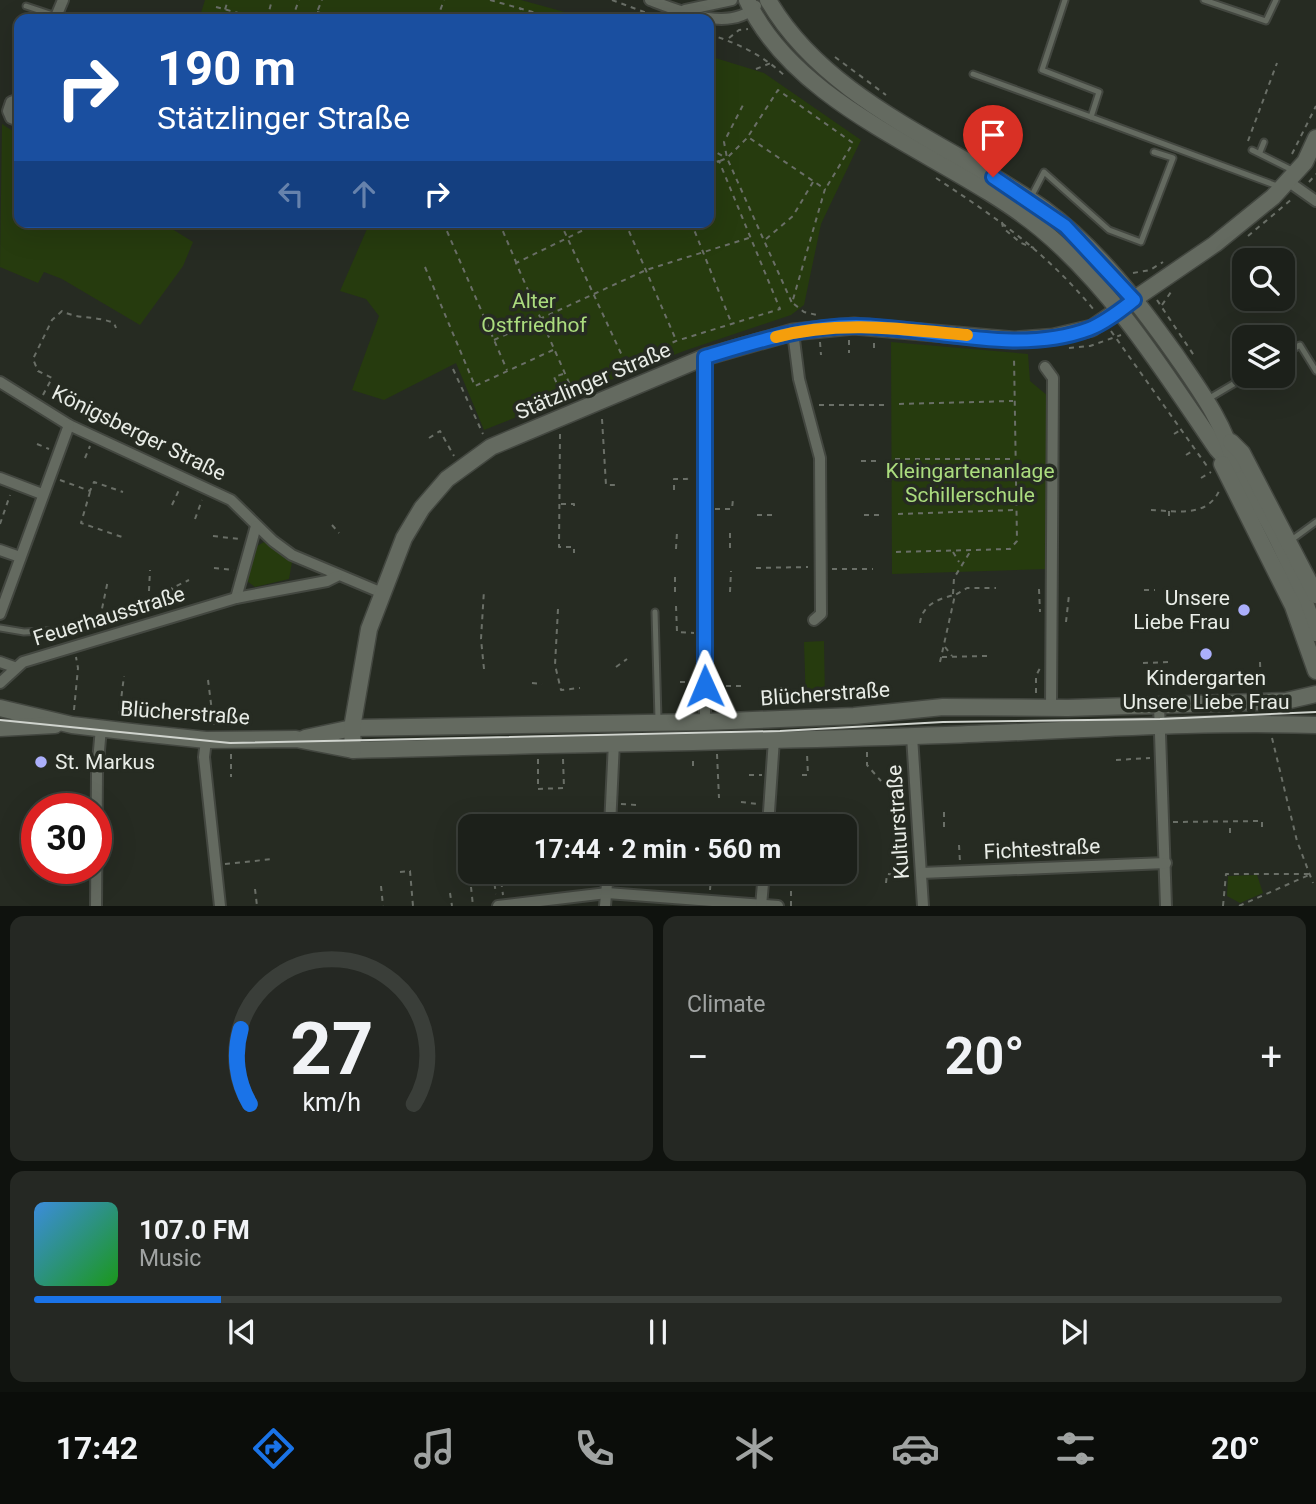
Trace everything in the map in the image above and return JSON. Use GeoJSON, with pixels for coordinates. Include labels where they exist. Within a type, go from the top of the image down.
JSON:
{"type":"FeatureCollection","features":[{"type":"Feature","properties":{"kind":"street"},"geometry":{"type":"LineString","coordinates":[[650,0],[692,14]]}},
{"type":"Feature","properties":{"kind":"street"},"geometry":{"type":"LineString","coordinates":[[685,10],[732,0]]}},
{"type":"Feature","properties":{"kind":"street"},"geometry":{"type":"LineString","coordinates":[[768,0],[795,39],[836,77],[913,129],[1030,200],[1065,226],[1134,300],[1205,400],[1235,468],[1292,570],[1316,633]]}},
{"type":"Feature","properties":{"kind":"street"},"geometry":{"type":"LineString","coordinates":[[714,18],[740,16],[753,3],[768,34],[808,76],[871,121],[1026,217],[1083,268],[1223,444],[1242,453],[1316,595]]}},
{"type":"Feature","properties":{"kind":"street","name":"Stätzlinger Straße"},"geometry":{"type":"LineString","coordinates":[[353,750],[352,728],[363,655],[380,592],[404,538],[422,508],[447,480],[491,447],[705,357],[793,332],[854,326],[1014,340],[1072,334],[1092,328],[1215,244],[1288,177],[1312,127]]}},
{"type":"Feature","properties":{"kind":"street"},"geometry":{"type":"LineString","coordinates":[[1288,177],[1316,201]]}},
{"type":"Feature","properties":{"kind":"street"},"geometry":{"type":"LineString","coordinates":[[793,332],[799,379],[820,458],[823,568],[821,614],[814,620]]}},
{"type":"Feature","properties":{"kind":"street"},"geometry":{"type":"LineString","coordinates":[[705,357],[705,722]]}},
{"type":"Feature","properties":{"kind":"street"},"geometry":{"type":"LineString","coordinates":[[1045,367],[1053,378],[1051,708]]}},
{"type":"Feature","properties":{"kind":"street","name":"Königsberger Straße"},"geometry":{"type":"LineString","coordinates":[[0,382],[69,425],[231,500],[256,526],[292,555],[380,592]]}},
{"type":"Feature","properties":{"kind":"street"},"geometry":{"type":"LineString","coordinates":[[0,614],[69,425]]}},
{"type":"Feature","properties":{"kind":"street"},"geometry":{"type":"LineString","coordinates":[[1223,444],[1223,467],[1293,606],[1316,671]]}},
{"type":"Feature","properties":{"kind":"street"},"geometry":{"type":"LineString","coordinates":[[0,478],[42,494]]}},
{"type":"Feature","properties":{"kind":"street"},"geometry":{"type":"LineString","coordinates":[[236,598],[256,526]]}},
{"type":"Feature","properties":{"kind":"street"},"geometry":{"type":"LineString","coordinates":[[0,550],[20,557]]}},
{"type":"Feature","properties":{"kind":"street","name":"Feuerhausstraße"},"geometry":{"type":"LineString","coordinates":[[0,683],[14,667],[71,648],[236,598],[327,581],[337,576]]}},
{"type":"Feature","properties":{"kind":"street"},"geometry":{"type":"LineString","coordinates":[[0,662],[14,667]]}},
{"type":"Feature","properties":{"kind":"street","name":"Blücherstraße"},"geometry":{"type":"LineString","coordinates":[[0,708],[72,725],[217,740],[296,739],[352,728],[705,722],[854,716],[935,707],[1051,708],[1286,701],[1316,694]]}},
{"type":"Feature","properties":{"kind":"street"},"geometry":{"type":"LineString","coordinates":[[1159,705],[1166,905]]}},
{"type":"Feature","properties":{"kind":"street","name":"Blücherstraße"},"geometry":{"type":"LineString","coordinates":[[296,739],[353,750],[912,736],[1160,728],[1235,722],[1316,725]]}},
{"type":"Feature","properties":{"kind":"street","name":"Blücherstraße"},"geometry":{"type":"LineString","coordinates":[[0,728],[72,725]]}},
{"type":"Feature","properties":{"kind":"street"},"geometry":{"type":"LineString","coordinates":[[96,905],[97,771],[109,729]]}},
{"type":"Feature","properties":{"kind":"street","name":"Kulturstraße"},"geometry":{"type":"LineString","coordinates":[[912,736],[923,905]]}},
{"type":"Feature","properties":{"kind":"street"},"geometry":{"type":"LineString","coordinates":[[769,814],[774,739]]}},
{"type":"Feature","properties":{"kind":"street"},"geometry":{"type":"LineString","coordinates":[[217,740],[205,757],[220,905]]}},
{"type":"Feature","properties":{"kind":"street"},"geometry":{"type":"LineString","coordinates":[[611,814],[614,742]]}},
{"type":"Feature","properties":{"kind":"street","name":"Fichtestraße"},"geometry":{"type":"LineString","coordinates":[[921,875],[1166,863]]}},
{"type":"Feature","properties":{"kind":"street"},"geometry":{"type":"LineString","coordinates":[[605,905],[607,884]]}},
{"type":"Feature","properties":{"kind":"street"},"geometry":{"type":"LineString","coordinates":[[761,905],[763,884]]}},
{"type":"Feature","properties":{"kind":"street"},"geometry":{"type":"LineString","coordinates":[[497,900],[504,905],[607,893],[778,905]]}},
{"type":"Feature","properties":{"kind":"lane"},"geometry":{"type":"LineString","coordinates":[[1065,0],[1042,70],[1099,92],[1091,117]]}},
{"type":"Feature","properties":{"kind":"lane"},"geometry":{"type":"LineString","coordinates":[[1204,0],[1266,21],[1276,0]]}},
{"type":"Feature","properties":{"kind":"lane"},"geometry":{"type":"LineString","coordinates":[[26,6],[46,14]]}},
{"type":"Feature","properties":{"kind":"lane"},"geometry":{"type":"LineString","coordinates":[[973,74],[1091,117],[1288,177]]}},
{"type":"Feature","properties":{"kind":"lane"},"geometry":{"type":"LineString","coordinates":[[1260,152],[1264,142]]}},
{"type":"Feature","properties":{"kind":"lane"},"geometry":{"type":"LineString","coordinates":[[1249,148],[1260,152],[1288,177]]}},
{"type":"Feature","properties":{"kind":"lane"},"geometry":{"type":"LineString","coordinates":[[1030,200],[1044,172],[1109,230],[1141,242],[1173,158],[1154,152]]}},
{"type":"Feature","properties":{"kind":"lane"},"geometry":{"type":"LineString","coordinates":[[1295,348],[1300,345],[1316,371]]}},
{"type":"Feature","properties":{"kind":"lane"},"geometry":{"type":"LineString","coordinates":[[1205,400],[1232,385]]}},
{"type":"Feature","properties":{"kind":"lane"},"geometry":{"type":"LineString","coordinates":[[1290,541],[1315,525]]}},
{"type":"Feature","properties":{"kind":"lane"},"geometry":{"type":"LineString","coordinates":[[655,612],[658,722]]}},
{"type":"Feature","properties":{"kind":"lane"},"geometry":{"type":"LineString","coordinates":[[0,628],[24,632],[80,629]]}},
{"type":"Feature","properties":{"kind":"path"},"geometry":{"type":"LineString","coordinates":[[224,14],[228,0]]}},
{"type":"Feature","properties":{"kind":"path"},"geometry":{"type":"LineString","coordinates":[[322,0],[317,12],[324,14]]}},
{"type":"Feature","properties":{"kind":"path"},"geometry":{"type":"LineString","coordinates":[[490,0],[541,14]]}},
{"type":"Feature","properties":{"kind":"path"},"geometry":{"type":"LineString","coordinates":[[612,0],[650,14]]}},
{"type":"Feature","properties":{"kind":"path"},"geometry":{"type":"LineString","coordinates":[[216,6],[243,14]]}},
{"type":"Feature","properties":{"kind":"path"},"geometry":{"type":"LineString","coordinates":[[518,14],[521,8]]}},
{"type":"Feature","properties":{"kind":"path"},"geometry":{"type":"LineString","coordinates":[[714,41],[716,37],[727,39]]}},
{"type":"Feature","properties":{"kind":"path"},"geometry":{"type":"LineString","coordinates":[[756,69],[771,63]]}},
{"type":"Feature","properties":{"kind":"path"},"geometry":{"type":"LineString","coordinates":[[1249,148],[1277,63]]}},
{"type":"Feature","properties":{"kind":"path"},"geometry":{"type":"LineString","coordinates":[[714,162],[727,158],[748,136],[778,90],[853,143],[825,188],[792,303]]}},
{"type":"Feature","properties":{"kind":"path"},"geometry":{"type":"LineString","coordinates":[[743,105],[724,142],[727,158],[792,303],[804,312],[818,316]]}},
{"type":"Feature","properties":{"kind":"path"},"geometry":{"type":"LineString","coordinates":[[1288,177],[1312,127],[1316,106]]}},
{"type":"Feature","properties":{"kind":"path"},"geometry":{"type":"LineString","coordinates":[[748,136],[825,188]]}},
{"type":"Feature","properties":{"kind":"path"},"geometry":{"type":"LineString","coordinates":[[714,151],[727,158]]}},
{"type":"Feature","properties":{"kind":"path"},"geometry":{"type":"LineString","coordinates":[[501,228],[571,387],[676,341],[780,309],[753,237],[719,161]]}},
{"type":"Feature","properties":{"kind":"path"},"geometry":{"type":"LineString","coordinates":[[765,240],[793,216],[814,181]]}},
{"type":"Feature","properties":{"kind":"path"},"geometry":{"type":"LineString","coordinates":[[1002,221],[1038,249],[1088,303]]}},
{"type":"Feature","properties":{"kind":"path"},"geometry":{"type":"LineString","coordinates":[[446,228],[507,371]]}},
{"type":"Feature","properties":{"kind":"path"},"geometry":{"type":"LineString","coordinates":[[562,228],[625,363]]}},
{"type":"Feature","properties":{"kind":"path"},"geometry":{"type":"LineString","coordinates":[[516,263],[588,228]]}},
{"type":"Feature","properties":{"kind":"path"},"geometry":{"type":"LineString","coordinates":[[628,228],[676,341]]}},
{"type":"Feature","properties":{"kind":"path"},"geometry":{"type":"LineString","coordinates":[[693,228],[731,324]]}},
{"type":"Feature","properties":{"kind":"path"},"geometry":{"type":"LineString","coordinates":[[494,340],[646,270],[753,237]]}},
{"type":"Feature","properties":{"kind":"path"},"geometry":{"type":"LineString","coordinates":[[1131,273],[1150,270],[1171,257]]}},
{"type":"Feature","properties":{"kind":"path"},"geometry":{"type":"LineString","coordinates":[[425,267],[475,386],[553,350]]}},
{"type":"Feature","properties":{"kind":"path"},"geometry":{"type":"LineString","coordinates":[[38,405],[52,378],[38,372],[33,359],[52,320],[62,311],[74,317],[94,315],[114,323],[116,328]]}},
{"type":"Feature","properties":{"kind":"path"},"geometry":{"type":"LineString","coordinates":[[1064,349],[1117,339],[1196,449],[1220,489],[1216,499],[1196,512],[1151,510]]}},
{"type":"Feature","properties":{"kind":"path"},"geometry":{"type":"LineString","coordinates":[[896,552],[1010,549],[1017,541],[1014,340]]}},
{"type":"Feature","properties":{"kind":"path"},"geometry":{"type":"LineString","coordinates":[[453,369],[491,447]]}},
{"type":"Feature","properties":{"kind":"path"},"geometry":{"type":"LineString","coordinates":[[564,374],[554,377],[565,416],[559,547],[574,547],[574,553]]}},
{"type":"Feature","properties":{"kind":"path"},"geometry":{"type":"LineString","coordinates":[[899,404],[1014,401]]}},
{"type":"Feature","properties":{"kind":"path"},"geometry":{"type":"LineString","coordinates":[[806,405],[884,405]]}},
{"type":"Feature","properties":{"kind":"path"},"geometry":{"type":"LineString","coordinates":[[602,419],[606,485],[616,485]]}},
{"type":"Feature","properties":{"kind":"path"},"geometry":{"type":"LineString","coordinates":[[1174,434],[1182,429]]}},
{"type":"Feature","properties":{"kind":"path"},"geometry":{"type":"LineString","coordinates":[[429,438],[440,431],[462,468]]}},
{"type":"Feature","properties":{"kind":"path"},"geometry":{"type":"LineString","coordinates":[[1186,455],[1196,449]]}},
{"type":"Feature","properties":{"kind":"path"},"geometry":{"type":"LineString","coordinates":[[895,459],[1014,458]]}},
{"type":"Feature","properties":{"kind":"path"},"geometry":{"type":"LineString","coordinates":[[561,460],[566,461]]}},
{"type":"Feature","properties":{"kind":"path"},"geometry":{"type":"LineString","coordinates":[[861,461],[881,461]]}},
{"type":"Feature","properties":{"kind":"path"},"geometry":{"type":"LineString","coordinates":[[1201,478],[1211,472]]}},
{"type":"Feature","properties":{"kind":"path"},"geometry":{"type":"LineString","coordinates":[[49,476],[90,491]]}},
{"type":"Feature","properties":{"kind":"path"},"geometry":{"type":"LineString","coordinates":[[674,490],[674,479],[687,479],[690,476]]}},
{"type":"Feature","properties":{"kind":"path"},"geometry":{"type":"LineString","coordinates":[[1015,477],[1053,476]]}},
{"type":"Feature","properties":{"kind":"path"},"geometry":{"type":"LineString","coordinates":[[172,505],[185,478]]}},
{"type":"Feature","properties":{"kind":"path"},"geometry":{"type":"LineString","coordinates":[[121,492],[94,482],[81,523],[122,537]]}},
{"type":"Feature","properties":{"kind":"path"},"geometry":{"type":"LineString","coordinates":[[0,524],[14,484]]}},
{"type":"Feature","properties":{"kind":"path"},"geometry":{"type":"LineString","coordinates":[[99,489],[100,484]]}},
{"type":"Feature","properties":{"kind":"path"},"geometry":{"type":"LineString","coordinates":[[195,519],[206,488]]}},
{"type":"Feature","properties":{"kind":"path"},"geometry":{"type":"LineString","coordinates":[[704,509],[732,509],[733,499]]}},
{"type":"Feature","properties":{"kind":"path"},"geometry":{"type":"LineString","coordinates":[[560,504],[574,504],[574,510]]}},
{"type":"Feature","properties":{"kind":"path"},"geometry":{"type":"LineString","coordinates":[[898,514],[1015,510]]}},
{"type":"Feature","properties":{"kind":"path"},"geometry":{"type":"LineString","coordinates":[[1169,511],[1169,520]]}},
{"type":"Feature","properties":{"kind":"path"},"geometry":{"type":"LineString","coordinates":[[1196,512],[1196,517]]}},
{"type":"Feature","properties":{"kind":"path"},"geometry":{"type":"LineString","coordinates":[[757,515],[777,515]]}},
{"type":"Feature","properties":{"kind":"path"},"geometry":{"type":"LineString","coordinates":[[864,515],[884,515]]}},
{"type":"Feature","properties":{"kind":"path"},"geometry":{"type":"LineString","coordinates":[[332,525],[339,533]]}},
{"type":"Feature","properties":{"kind":"path"},"geometry":{"type":"LineString","coordinates":[[90,533],[93,527]]}},
{"type":"Feature","properties":{"kind":"path"},"geometry":{"type":"LineString","coordinates":[[676,549],[677,532]]}},
{"type":"Feature","properties":{"kind":"path"},"geometry":{"type":"LineString","coordinates":[[730,533],[730,548]]}},
{"type":"Feature","properties":{"kind":"path"},"geometry":{"type":"LineString","coordinates":[[213,536],[252,540]]}},
{"type":"Feature","properties":{"kind":"path"},"geometry":{"type":"LineString","coordinates":[[953,551],[960,564]]}},
{"type":"Feature","properties":{"kind":"path"},"geometry":{"type":"LineString","coordinates":[[940,662],[953,589],[960,564],[970,551]]}},
{"type":"Feature","properties":{"kind":"path"},"geometry":{"type":"LineString","coordinates":[[214,568],[244,571]]}},
{"type":"Feature","properties":{"kind":"path"},"geometry":{"type":"LineString","coordinates":[[756,568],[873,569]]}},
{"type":"Feature","properties":{"kind":"path"},"geometry":{"type":"LineString","coordinates":[[150,570],[147,605],[152,624]]}},
{"type":"Feature","properties":{"kind":"path"},"geometry":{"type":"LineString","coordinates":[[730,592],[731,571]]}},
{"type":"Feature","properties":{"kind":"path"},"geometry":{"type":"LineString","coordinates":[[675,592],[676,572]]}},
{"type":"Feature","properties":{"kind":"path"},"geometry":{"type":"LineString","coordinates":[[101,639],[98,622],[108,580]]}},
{"type":"Feature","properties":{"kind":"path"},"geometry":{"type":"LineString","coordinates":[[181,615],[172,588],[189,580]]}},
{"type":"Feature","properties":{"kind":"path"},"geometry":{"type":"LineString","coordinates":[[920,623],[921,614],[936,600],[967,588],[996,588]]}},
{"type":"Feature","properties":{"kind":"path"},"geometry":{"type":"LineString","coordinates":[[948,589],[953,589]]}},
{"type":"Feature","properties":{"kind":"path"},"geometry":{"type":"LineString","coordinates":[[484,669],[481,639],[485,590]]}},
{"type":"Feature","properties":{"kind":"path"},"geometry":{"type":"LineString","coordinates":[[1144,590],[1155,590]]}},
{"type":"Feature","properties":{"kind":"path"},"geometry":{"type":"LineString","coordinates":[[1066,622],[1069,594]]}},
{"type":"Feature","properties":{"kind":"path"},"geometry":{"type":"LineString","coordinates":[[676,606],[677,632],[704,633]]}},
{"type":"Feature","properties":{"kind":"path"},"geometry":{"type":"LineString","coordinates":[[558,609],[555,665],[561,690],[580,688]]}},
{"type":"Feature","properties":{"kind":"path"},"geometry":{"type":"LineString","coordinates":[[914,612],[921,614]]}},
{"type":"Feature","properties":{"kind":"path"},"geometry":{"type":"LineString","coordinates":[[1144,621],[1155,622]]}},
{"type":"Feature","properties":{"kind":"path"},"geometry":{"type":"LineString","coordinates":[[943,646],[953,657]]}},
{"type":"Feature","properties":{"kind":"path"},"geometry":{"type":"LineString","coordinates":[[71,648],[78,668],[72,725]]}},
{"type":"Feature","properties":{"kind":"path"},"geometry":{"type":"LineString","coordinates":[[941,657],[987,656]]}},
{"type":"Feature","properties":{"kind":"path"},"geometry":{"type":"LineString","coordinates":[[616,667],[627,659]]}},
{"type":"Feature","properties":{"kind":"path"},"geometry":{"type":"LineString","coordinates":[[1259,662],[1262,702]]}},
{"type":"Feature","properties":{"kind":"path"},"geometry":{"type":"LineString","coordinates":[[1143,663],[1170,663]]}},
{"type":"Feature","properties":{"kind":"path"},"geometry":{"type":"LineString","coordinates":[[109,729],[124,676]]}},
{"type":"Feature","properties":{"kind":"path"},"geometry":{"type":"LineString","coordinates":[[208,680],[217,740],[231,778]]}},
{"type":"Feature","properties":{"kind":"path"},"geometry":{"type":"LineString","coordinates":[[680,682],[743,685]]}},
{"type":"Feature","properties":{"kind":"path"},"geometry":{"type":"LineString","coordinates":[[532,683],[542,684]]}},
{"type":"Feature","properties":{"kind":"path"},"geometry":{"type":"LineString","coordinates":[[777,687],[789,687]]}},
{"type":"Feature","properties":{"kind":"path"},"geometry":{"type":"LineString","coordinates":[[1271,723],[1297,841],[1314,883]]}},
{"type":"Feature","properties":{"kind":"path"},"geometry":{"type":"LineString","coordinates":[[802,775],[808,775],[806,738]]}},
{"type":"Feature","properties":{"kind":"path"},"geometry":{"type":"LineString","coordinates":[[717,740],[719,798]]}},
{"type":"Feature","properties":{"kind":"path"},"geometry":{"type":"LineString","coordinates":[[539,744],[538,789],[564,788],[562,744]]}},
{"type":"Feature","properties":{"kind":"path"},"geometry":{"type":"LineString","coordinates":[[1116,760],[1161,757]]}},
{"type":"Feature","properties":{"kind":"path"},"geometry":{"type":"LineString","coordinates":[[867,765],[881,781]]}},
{"type":"Feature","properties":{"kind":"path"},"geometry":{"type":"LineString","coordinates":[[741,802],[789,814]]}},
{"type":"Feature","properties":{"kind":"path"},"geometry":{"type":"LineString","coordinates":[[611,804],[637,805]]}},
{"type":"Feature","properties":{"kind":"path"},"geometry":{"type":"LineString","coordinates":[[944,812],[944,832]]}},
{"type":"Feature","properties":{"kind":"path"},"geometry":{"type":"LineString","coordinates":[[1164,821],[1262,821],[1262,832]]}},
{"type":"Feature","properties":{"kind":"path"},"geometry":{"type":"LineString","coordinates":[[1230,822],[1230,833]]}},
{"type":"Feature","properties":{"kind":"path"},"geometry":{"type":"LineString","coordinates":[[959,845],[961,872]]}},
{"type":"Feature","properties":{"kind":"path"},"geometry":{"type":"LineString","coordinates":[[216,865],[273,859]]}},
{"type":"Feature","properties":{"kind":"path"},"geometry":{"type":"LineString","coordinates":[[400,872],[410,871],[413,905]]}},
{"type":"Feature","properties":{"kind":"path"},"geometry":{"type":"LineString","coordinates":[[886,883],[887,874],[921,875]]}},
{"type":"Feature","properties":{"kind":"path"},"geometry":{"type":"LineString","coordinates":[[1223,905],[1226,874],[1310,874]]}},
{"type":"Feature","properties":{"kind":"path"},"geometry":{"type":"LineString","coordinates":[[1239,905],[1310,874]]}},
{"type":"Feature","properties":{"kind":"path"},"geometry":{"type":"LineString","coordinates":[[1293,882],[1296,889]]}},
{"type":"Feature","properties":{"kind":"path"},"geometry":{"type":"LineString","coordinates":[[501,884],[504,905]]}},
{"type":"Feature","properties":{"kind":"path"},"geometry":{"type":"LineString","coordinates":[[791,884],[791,905]]}},
{"type":"Feature","properties":{"kind":"path"},"geometry":{"type":"LineString","coordinates":[[381,886],[383,905]]}},
{"type":"Feature","properties":{"kind":"path"},"geometry":{"type":"LineString","coordinates":[[471,887],[473,905]]}},
{"type":"Feature","properties":{"kind":"path"},"geometry":{"type":"LineString","coordinates":[[255,889],[257,905]]}},
{"type":"Feature","properties":{"kind":"path"},"geometry":{"type":"LineString","coordinates":[[450,893],[452,905]]}},
{"type":"Feature","properties":{"kind":"path"},"geometry":{"type":"LineString","coordinates":[[1263,894],[1265,901]]}},
{"type":"Feature","properties":{"kind":"green space"},"geometry":{"type":"Polygon","coordinates":[[[205,0],[521,0],[572,14],[201,14],[205,0]]]}},
{"type":"Feature","properties":{"kind":"green space","name":"Alter Ostfriedhof"},"geometry":{"type":"Polygon","coordinates":[[[714,58],[764,73],[861,140],[821,224],[804,305],[791,315],[684,351],[484,430],[456,363],[384,400],[352,390],[379,316],[366,299],[340,291],[367,228],[714,228],[714,58]]]}},
{"type":"Feature","properties":{"kind":"green space"},"geometry":{"type":"Polygon","coordinates":[[[2,124],[14,132],[14,228],[171,228],[193,242],[183,266],[140,325],[62,279],[44,272],[38,283],[0,267],[2,124]]]}},
{"type":"Feature","properties":{"kind":"green space","name":"Kleingartenanlage Schillerschule"},"geometry":{"type":"Polygon","coordinates":[[[891,342],[1028,354],[1030,381],[1048,396],[1048,569],[892,574],[891,342]]]}},
{"type":"Feature","properties":{"kind":"green space"},"geometry":{"type":"Polygon","coordinates":[[[264,542],[292,562],[289,579],[255,587],[247,581],[257,546],[264,542]]]}},
{"type":"Feature","properties":{"kind":"green space"},"geometry":{"type":"Polygon","coordinates":[[[824,641],[825,703],[806,703],[804,642],[824,641]]]}},
{"type":"Feature","properties":{"kind":"green space"},"geometry":{"type":"Polygon","coordinates":[[[1257,875],[1263,893],[1240,903],[1227,896],[1228,876],[1257,875]]]}},
{"type":"Feature","properties":{"kind":"tram line"},"geometry":{"type":"LineString","coordinates":[[0,720],[230,743],[780,731],[943,722],[1160,719],[1316,712]]}},
{"type":"Feature","properties":{"kind":"slow traffic"},"geometry":{"type":"LineString","coordinates":[[776,337],[793,332],[854,326],[967,335]]}},
{"type":"Feature","properties":{"kind":"place","name":"Unsere Liebe Frau"},"geometry":{"type":"Point","coordinates":[1244,610]}},
{"type":"Feature","properties":{"kind":"place","name":"Kindergarten Unsere Liebe Frau"},"geometry":{"type":"Point","coordinates":[1206,654]}},
{"type":"Feature","properties":{"kind":"place","name":"St. Markus"},"geometry":{"type":"Point","coordinates":[41,762]}},
{"type":"Feature","properties":{"kind":"route"},"geometry":{"type":"LineString","coordinates":[[705,686],[705,357],[793,332],[854,326],[1014,340],[1053,337],[1092,328],[1134,300],[1099,259],[1065,226],[993,177]]}}]}
